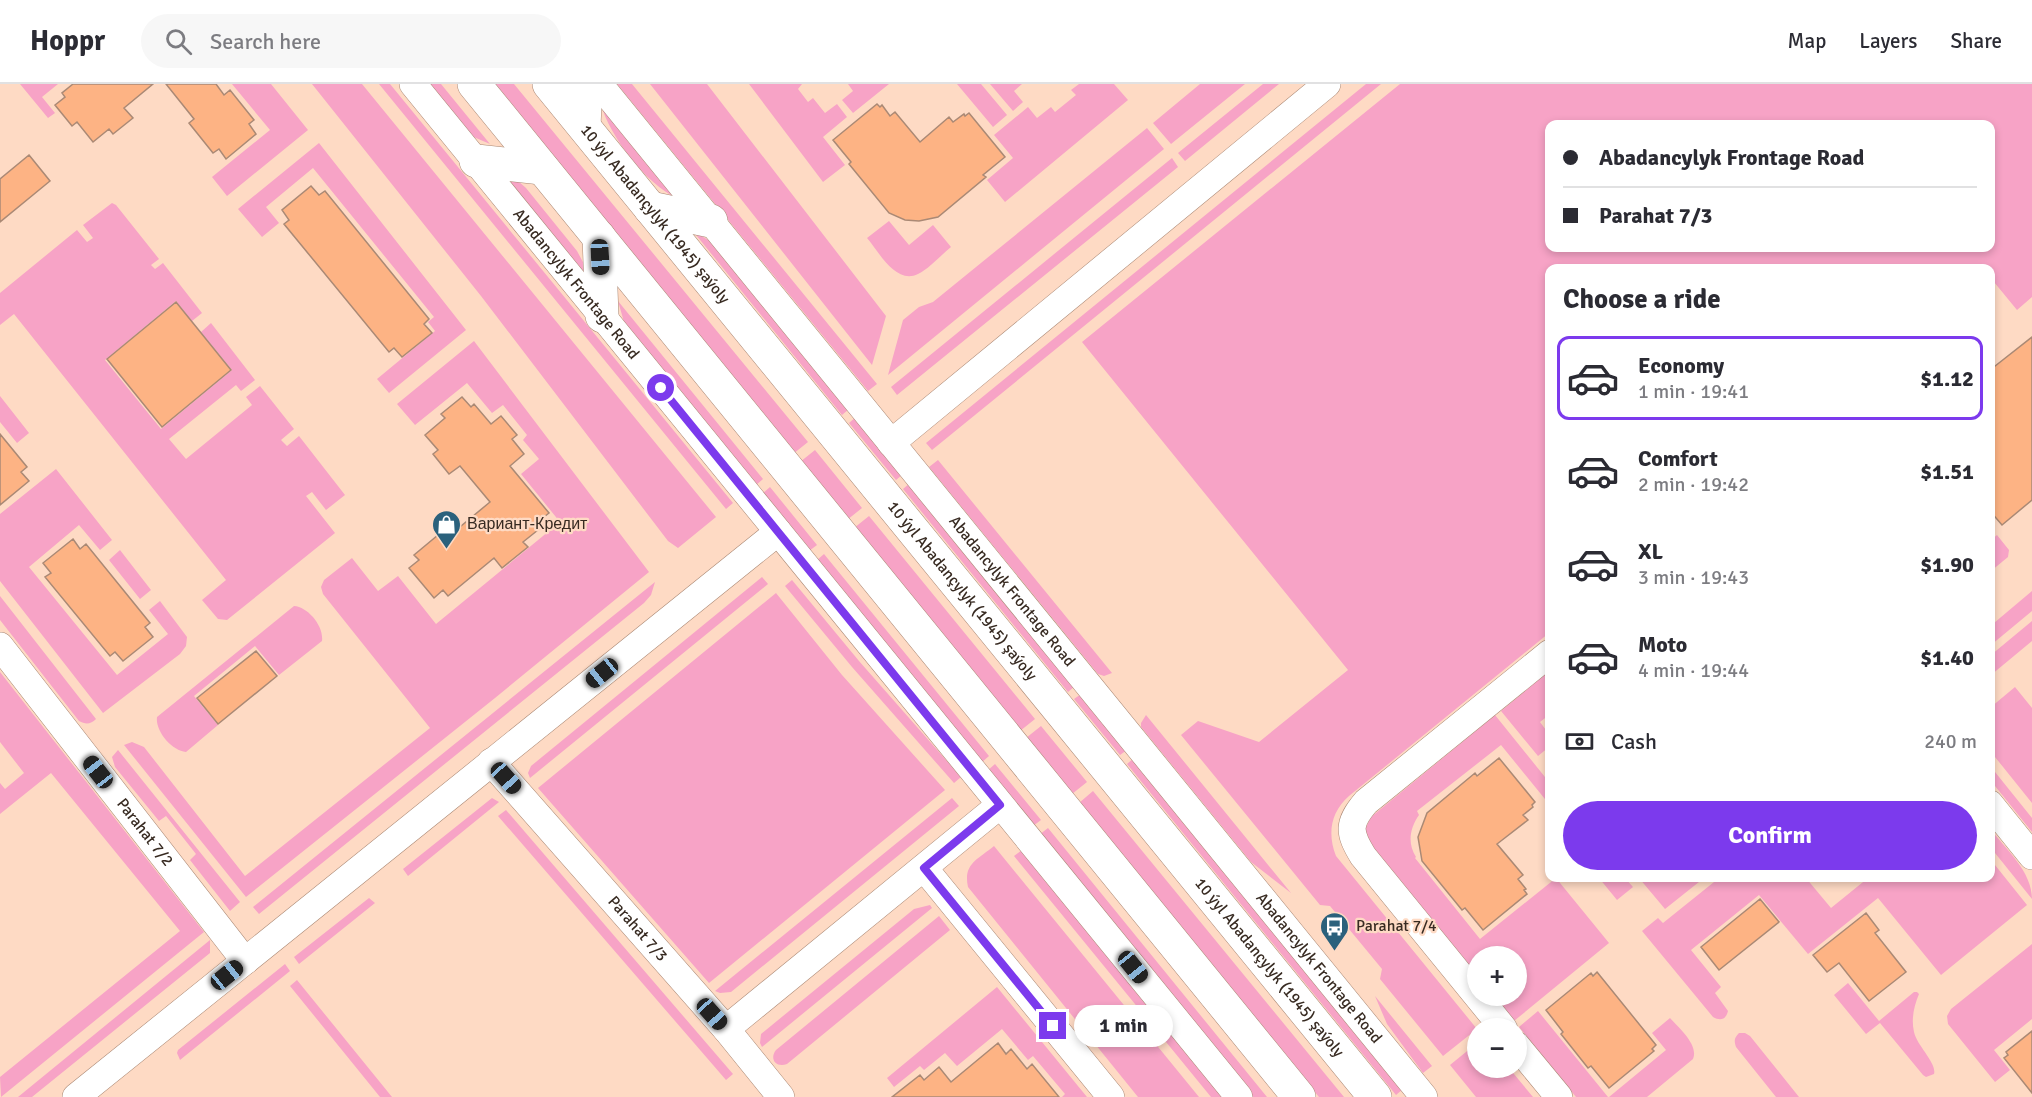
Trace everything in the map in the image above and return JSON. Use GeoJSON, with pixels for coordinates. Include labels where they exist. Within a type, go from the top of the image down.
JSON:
{"type":"FeatureCollection","features":[{"type":"Feature","properties":{"kind":"main road"},"geometry":{"type":"LineString","coordinates":[[474,84],[1299,1097]]}},
{"type":"Feature","properties":{"kind":"main road","name":"10 ýyl Abadançylyk (1945) şaýoly"},"geometry":{"type":"LineString","coordinates":[[549,84],[1375,1097]]}},
{"type":"Feature","properties":{"kind":"main road"},"geometry":{"type":"LineString","coordinates":[[584,126],[585,84]]}},
{"type":"Feature","properties":{"kind":"main road"},"geometry":{"type":"LineString","coordinates":[[476,161],[542,168]]}},
{"type":"Feature","properties":{"kind":"main road"},"geometry":{"type":"LineString","coordinates":[[650,208],[711,221]]}},
{"type":"Feature","properties":{"kind":"main road"},"geometry":{"type":"LineString","coordinates":[[599,237],[602,316]]}},
{"type":"Feature","properties":{"kind":"street","name":"Abadancylyk Frontage Road"},"geometry":{"type":"LineString","coordinates":[[413,84],[1239,1097]]}},
{"type":"Feature","properties":{"kind":"street","name":"Abadancylyk Frontage Road"},"geometry":{"type":"LineString","coordinates":[[599,84],[1424,1097]]}},
{"type":"Feature","properties":{"kind":"street"},"geometry":{"type":"LineString","coordinates":[[891,443],[1327,84]]}},
{"type":"Feature","properties":{"kind":"street"},"geometry":{"type":"LineString","coordinates":[[76,1097],[778,532]]}},
{"type":"Feature","properties":{"kind":"street","name":"Parahat 7/2"},"geometry":{"type":"LineString","coordinates":[[0,646],[244,961]]}},
{"type":"Feature","properties":{"kind":"street"},"geometry":{"type":"LineString","coordinates":[[1495,1018],[1363,855],[1354,841],[1351,826],[1356,813],[1366,802],[1545,657]]}},
{"type":"Feature","properties":{"kind":"street","name":"Parahat 7/3"},"geometry":{"type":"LineString","coordinates":[[491,762],[726,1029],[781,1097]]}},
{"type":"Feature","properties":{"kind":"street"},"geometry":{"type":"LineString","coordinates":[[726,1029],[1000,805]]}},
{"type":"Feature","properties":{"kind":"street"},"geometry":{"type":"LineString","coordinates":[[1995,810],[2032,856]]}},
{"type":"Feature","properties":{"kind":"street"},"geometry":{"type":"LineString","coordinates":[[924,868],[1111,1097]]}},
{"type":"Feature","properties":{"kind":"street"},"geometry":{"type":"LineString","coordinates":[[1527,1058],[1559,1097]]}},
{"type":"Feature","properties":{"kind":"shaded area"},"geometry":{"type":"Polygon","coordinates":[[[20,84],[58,84],[42,97],[55,113],[48,118],[20,84]]]}},
{"type":"Feature","properties":{"kind":"shaded area"},"geometry":{"type":"Polygon","coordinates":[[[232,84],[271,84],[308,130],[227,196],[212,177],[270,130],[232,84]]]}},
{"type":"Feature","properties":{"kind":"shaded area"},"geometry":{"type":"Polygon","coordinates":[[[312,84],[362,84],[716,517],[678,548],[668,541],[481,296],[312,84]]]}},
{"type":"Feature","properties":{"kind":"shaded area"},"geometry":{"type":"Polygon","coordinates":[[[379,84],[390,84],[733,503],[726,509],[379,84]]]}},
{"type":"Feature","properties":{"kind":"shaded area"},"geometry":{"type":"Polygon","coordinates":[[[428,84],[441,84],[490,144],[469,135],[428,84]]]}},
{"type":"Feature","properties":{"kind":"shaded area"},"geometry":{"type":"Polygon","coordinates":[[[495,84],[514,84],[808,442],[793,454],[495,84]]]}},
{"type":"Feature","properties":{"kind":"shaded area"},"geometry":{"type":"Polygon","coordinates":[[[617,84],[632,84],[877,384],[868,391],[617,84]]]}},
{"type":"Feature","properties":{"kind":"shaded area"},"geometry":{"type":"Polygon","coordinates":[[[650,84],[707,84],[886,316],[872,365],[650,84]]]}},
{"type":"Feature","properties":{"kind":"shaded area"},"geometry":{"type":"Polygon","coordinates":[[[749,84],[802,84],[798,89],[808,102],[813,98],[825,113],[837,104],[847,117],[823,137],[845,165],[823,182],[749,84]]]}},
{"type":"Feature","properties":{"kind":"shaded area"},"geometry":{"type":"Polygon","coordinates":[[[848,84],[889,84],[853,113],[842,100],[853,91],[848,84]]]}},
{"type":"Feature","properties":{"kind":"shaded area"},"geometry":{"type":"Polygon","coordinates":[[[957,84],[981,84],[1007,115],[993,127],[957,84]]]}},
{"type":"Feature","properties":{"kind":"shaded area"},"geometry":{"type":"Polygon","coordinates":[[[990,84],[1022,84],[1014,91],[1023,102],[1013,111],[990,84]]]}},
{"type":"Feature","properties":{"kind":"shaded area"},"geometry":{"type":"Polygon","coordinates":[[[1079,84],[1114,84],[1128,100],[1005,202],[987,180],[1013,158],[994,135],[1028,107],[1037,118],[1051,107],[1055,112],[1076,95],[1071,90],[1079,84]]]}},
{"type":"Feature","properties":{"kind":"shaded area"},"geometry":{"type":"Polygon","coordinates":[[[1200,84],[1245,84],[1171,144],[1153,123],[1200,84]]]}},
{"type":"Feature","properties":{"kind":"shaded area"},"geometry":{"type":"Polygon","coordinates":[[[1263,84],[1279,84],[1185,161],[1178,153],[1263,84]]]}},
{"type":"Feature","properties":{"kind":"shaded area"},"geometry":{"type":"Polygon","coordinates":[[[1366,84],[1381,84],[932,450],[926,443],[1366,84]]]}},
{"type":"Feature","properties":{"kind":"shaded area"},"geometry":{"type":"Polygon","coordinates":[[[1400,84],[2032,84],[2032,297],[2017,310],[1995,283],[1995,264],[1545,264],[1545,636],[1349,796],[1338,809],[1332,823],[1331,831],[1336,856],[1468,1018],[1467,1037],[1443,1056],[1380,979],[1382,969],[1330,906],[1320,905],[1181,735],[1198,721],[1259,742],[1348,670],[1082,342],[1400,84]]]}},
{"type":"Feature","properties":{"kind":"shaded area"},"geometry":{"type":"Polygon","coordinates":[[[601,104],[677,198],[665,192],[631,158],[612,130],[601,104]]]}},
{"type":"Feature","properties":{"kind":"shaded area"},"geometry":{"type":"Polygon","coordinates":[[[1147,128],[1164,149],[888,375],[903,320],[919,307],[933,302],[1147,128]]]}},
{"type":"Feature","properties":{"kind":"shaded area"},"geometry":{"type":"Polygon","coordinates":[[[319,143],[466,330],[389,393],[377,379],[435,331],[428,322],[434,317],[313,168],[266,207],[279,223],[262,237],[238,209],[319,143]]]}},
{"type":"Feature","properties":{"kind":"shaded area"},"geometry":{"type":"Polygon","coordinates":[[[1172,158],[1178,167],[897,395],[891,387],[1172,158]]]}},
{"type":"Feature","properties":{"kind":"shaded area"},"geometry":{"type":"Polygon","coordinates":[[[505,177],[518,181],[526,188],[577,251],[584,264],[587,279],[505,177]]]}},
{"type":"Feature","properties":{"kind":"shaded area"},"geometry":{"type":"Polygon","coordinates":[[[112,203],[159,259],[151,265],[155,269],[163,263],[202,313],[192,321],[176,301],[105,360],[161,429],[232,370],[201,332],[211,323],[255,380],[241,391],[236,385],[169,439],[186,459],[252,405],[246,397],[260,386],[294,429],[281,440],[287,446],[299,436],[345,495],[326,510],[312,492],[306,496],[335,533],[227,620],[218,619],[202,600],[226,580],[14,314],[0,325],[0,293],[77,230],[87,242],[93,238],[83,225],[112,203]]]}},
{"type":"Feature","properties":{"kind":"shaded area"},"geometry":{"type":"Polygon","coordinates":[[[889,221],[909,245],[933,225],[951,247],[918,274],[902,275],[889,265],[867,238],[889,221]]]}},
{"type":"Feature","properties":{"kind":"shaded area"},"geometry":{"type":"Polygon","coordinates":[[[692,230],[713,243],[849,409],[842,415],[692,230]]]}},
{"type":"Feature","properties":{"kind":"shaded area"},"geometry":{"type":"Polygon","coordinates":[[[618,301],[763,479],[755,486],[624,322],[618,301]]]}},
{"type":"Feature","properties":{"kind":"shaded area"},"geometry":{"type":"Polygon","coordinates":[[[474,341],[649,572],[246,897],[124,745],[132,742],[144,747],[245,876],[430,728],[323,594],[321,587],[324,580],[352,558],[378,591],[398,576],[436,624],[560,522],[521,474],[539,459],[523,440],[527,435],[503,405],[492,413],[467,383],[415,425],[397,404],[474,341]]]}},
{"type":"Feature","properties":{"kind":"shaded area"},"geometry":{"type":"Polygon","coordinates":[[[0,396],[29,433],[17,443],[0,422],[0,396]]]}},
{"type":"Feature","properties":{"kind":"shaded area"},"geometry":{"type":"Polygon","coordinates":[[[856,417],[902,475],[896,480],[849,423],[856,417]]]}},
{"type":"Feature","properties":{"kind":"shaded area"},"geometry":{"type":"Polygon","coordinates":[[[815,450],[862,508],[847,520],[800,462],[815,450]]]}},
{"type":"Feature","properties":{"kind":"shaded area"},"geometry":{"type":"Polygon","coordinates":[[[938,460],[1112,673],[1104,676],[1098,674],[929,467],[938,460]]]}},
{"type":"Feature","properties":{"kind":"shaded area"},"geometry":{"type":"Polygon","coordinates":[[[56,469],[112,540],[100,550],[79,525],[29,567],[117,675],[168,634],[149,610],[160,601],[187,637],[186,646],[180,654],[103,713],[0,581],[0,514],[56,469]]]}},
{"type":"Feature","properties":{"kind":"shaded area"},"geometry":{"type":"Polygon","coordinates":[[[910,483],[1075,686],[1068,692],[903,489],[910,483]]]}},
{"type":"Feature","properties":{"kind":"shaded area"},"geometry":{"type":"Polygon","coordinates":[[[770,487],[817,545],[809,551],[762,494],[770,487]]]}},
{"type":"Feature","properties":{"kind":"shaded area"},"geometry":{"type":"Polygon","coordinates":[[[869,516],[1035,719],[1020,731],[854,528],[869,516]]]}},
{"type":"Feature","properties":{"kind":"shaded area"},"geometry":{"type":"Polygon","coordinates":[[[1997,535],[2009,550],[2008,557],[1995,568],[1995,537],[1997,535]]]}},
{"type":"Feature","properties":{"kind":"shaded area"},"geometry":{"type":"Polygon","coordinates":[[[120,550],[151,590],[140,599],[109,560],[120,550]]]}},
{"type":"Feature","properties":{"kind":"shaded area"},"geometry":{"type":"Polygon","coordinates":[[[824,554],[989,756],[981,763],[816,561],[824,554]]]}},
{"type":"Feature","properties":{"kind":"shaded area"},"geometry":{"type":"Polygon","coordinates":[[[762,577],[768,584],[530,778],[528,773],[531,766],[762,577]]]}},
{"type":"Feature","properties":{"kind":"shaded area"},"geometry":{"type":"Polygon","coordinates":[[[792,580],[859,661],[961,777],[954,783],[852,667],[785,586],[792,580]]]}},
{"type":"Feature","properties":{"kind":"shaded area"},"geometry":{"type":"Polygon","coordinates":[[[655,582],[651,595],[644,603],[259,914],[253,907],[655,582]]]}},
{"type":"Feature","properties":{"kind":"shaded area"},"geometry":{"type":"Polygon","coordinates":[[[2032,591],[2032,611],[1995,642],[1995,622],[2032,591]]]}},
{"type":"Feature","properties":{"kind":"shaded area"},"geometry":{"type":"Polygon","coordinates":[[[776,593],[842,675],[945,790],[709,983],[538,788],[776,593]]]}},
{"type":"Feature","properties":{"kind":"shaded area"},"geometry":{"type":"Polygon","coordinates":[[[0,596],[96,719],[94,721],[86,723],[79,721],[0,620],[0,596]]]}},
{"type":"Feature","properties":{"kind":"shaded area"},"geometry":{"type":"Polygon","coordinates":[[[294,606],[305,610],[314,618],[320,629],[322,641],[279,675],[255,646],[194,696],[218,725],[186,752],[170,744],[159,728],[157,717],[294,606]]]}},
{"type":"Feature","properties":{"kind":"shaded area"},"geometry":{"type":"Polygon","coordinates":[[[2032,621],[2032,641],[1995,672],[1995,652],[2032,621]]]}},
{"type":"Feature","properties":{"kind":"shaded area"},"geometry":{"type":"Polygon","coordinates":[[[0,672],[204,932],[1,1097],[0,1077],[180,931],[51,773],[0,814],[0,783],[5,789],[24,773],[0,742],[0,672]]]}},
{"type":"Feature","properties":{"kind":"shaded area"},"geometry":{"type":"Polygon","coordinates":[[[1545,674],[1545,718],[1540,722],[1545,729],[1545,750],[1538,756],[1501,711],[1545,674]]]}},
{"type":"Feature","properties":{"kind":"shaded area"},"geometry":{"type":"Polygon","coordinates":[[[2015,687],[2032,708],[2032,803],[1995,757],[1995,704],[2015,687]]]}},
{"type":"Feature","properties":{"kind":"shaded area"},"geometry":{"type":"Polygon","coordinates":[[[1081,694],[1127,750],[1120,755],[1074,699],[1081,694]]]}},
{"type":"Feature","properties":{"kind":"shaded area"},"geometry":{"type":"Polygon","coordinates":[[[1146,715],[1291,893],[1251,862],[1141,727],[1146,715]]]}},
{"type":"Feature","properties":{"kind":"shaded area"},"geometry":{"type":"Polygon","coordinates":[[[1495,715],[1545,777],[1545,799],[1501,745],[1417,811],[1419,815],[1413,825],[1411,836],[1415,858],[1480,939],[1551,882],[1559,882],[1609,943],[1518,1018],[1512,1018],[1502,1006],[1527,1006],[1527,946],[1467,946],[1467,964],[1368,842],[1365,829],[1371,817],[1495,715]]]}},
{"type":"Feature","properties":{"kind":"shaded area"},"geometry":{"type":"Polygon","coordinates":[[[1041,726],[1087,782],[1072,794],[1026,738],[1041,726]]]}},
{"type":"Feature","properties":{"kind":"shaded area"},"geometry":{"type":"Polygon","coordinates":[[[118,750],[240,902],[230,911],[190,860],[196,854],[166,816],[159,821],[115,767],[112,757],[118,750]]]}},
{"type":"Feature","properties":{"kind":"shaded area"},"geometry":{"type":"Polygon","coordinates":[[[1134,758],[1403,1089],[1396,1095],[1127,764],[1134,758]]]}},
{"type":"Feature","properties":{"kind":"shaded area"},"geometry":{"type":"Polygon","coordinates":[[[995,764],[1041,820],[1033,826],[987,771],[995,764]]]}},
{"type":"Feature","properties":{"kind":"shaded area"},"geometry":{"type":"Polygon","coordinates":[[[1995,772],[2032,818],[2032,832],[1995,786],[1995,772]]]}},
{"type":"Feature","properties":{"kind":"shaded area"},"geometry":{"type":"Polygon","coordinates":[[[1093,791],[1344,1097],[1319,1097],[1079,803],[1093,791]]]}},
{"type":"Feature","properties":{"kind":"shaded area"},"geometry":{"type":"Polygon","coordinates":[[[492,798],[499,802],[408,876],[403,869],[492,798]]]}},
{"type":"Feature","properties":{"kind":"shaded area"},"geometry":{"type":"Polygon","coordinates":[[[952,798],[959,806],[731,992],[715,991],[952,798]]]}},
{"type":"Feature","properties":{"kind":"shaded area"},"geometry":{"type":"Polygon","coordinates":[[[506,810],[733,1074],[726,1080],[498,816],[506,810]]]}},
{"type":"Feature","properties":{"kind":"shaded area"},"geometry":{"type":"Polygon","coordinates":[[[1048,828],[1267,1097],[1253,1097],[1039,835],[1048,828]]]}},
{"type":"Feature","properties":{"kind":"shaded area"},"geometry":{"type":"Polygon","coordinates":[[[1995,835],[2023,871],[2031,889],[2032,899],[1995,853],[1995,835]]]}},
{"type":"Feature","properties":{"kind":"shaded area"},"geometry":{"type":"Polygon","coordinates":[[[994,846],[1199,1097],[1138,1097],[968,887],[968,873],[973,863],[994,846]]]}},
{"type":"Feature","properties":{"kind":"shaded area"},"geometry":{"type":"Polygon","coordinates":[[[1022,850],[1223,1097],[1211,1097],[1014,856],[1022,850]]]}},
{"type":"Feature","properties":{"kind":"shaded area"},"geometry":{"type":"Polygon","coordinates":[[[1995,865],[2027,905],[1941,975],[1878,898],[1808,954],[1759,895],[1691,950],[1721,987],[1715,993],[1728,1011],[1722,1019],[1713,1017],[1642,931],[1658,918],[1663,923],[1714,882],[1809,882],[1831,908],[1863,882],[1995,882],[1995,865]]]}},
{"type":"Feature","properties":{"kind":"shaded area"},"geometry":{"type":"Polygon","coordinates":[[[1602,882],[1629,882],[1633,887],[1617,900],[1602,882]]]}},
{"type":"Feature","properties":{"kind":"shaded area"},"geometry":{"type":"Polygon","coordinates":[[[1642,882],[1699,882],[1665,909],[1642,882]]]}},
{"type":"Feature","properties":{"kind":"shaded area"},"geometry":{"type":"Polygon","coordinates":[[[369,898],[375,903],[299,964],[294,957],[369,898]]]}},
{"type":"Feature","properties":{"kind":"shaded area"},"geometry":{"type":"Polygon","coordinates":[[[930,905],[932,908],[762,1047],[761,1034],[914,909],[930,905]]]}},
{"type":"Feature","properties":{"kind":"shaded area"},"geometry":{"type":"Polygon","coordinates":[[[939,916],[950,930],[787,1064],[780,1065],[775,1062],[773,1057],[776,1050],[939,916]]]}},
{"type":"Feature","properties":{"kind":"shaded area"},"geometry":{"type":"Polygon","coordinates":[[[210,940],[210,953],[32,1097],[18,1097],[210,940]]]}},
{"type":"Feature","properties":{"kind":"shaded area"},"geometry":{"type":"Polygon","coordinates":[[[2032,944],[2032,1019],[1994,1050],[2010,1070],[1995,1082],[1948,1024],[1947,1016],[1951,1009],[2032,944]]]}},
{"type":"Feature","properties":{"kind":"shaded area"},"geometry":{"type":"Polygon","coordinates":[[[285,964],[290,971],[180,1060],[178,1050],[285,964]]]}},
{"type":"Feature","properties":{"kind":"shaded area"},"geometry":{"type":"Polygon","coordinates":[[[297,980],[392,1097],[380,1097],[290,986],[297,980]]]}},
{"type":"Feature","properties":{"kind":"shaded area"},"geometry":{"type":"Polygon","coordinates":[[[1848,983],[1879,1021],[1914,992],[1919,994],[1913,1013],[1914,1032],[1933,1065],[1934,1074],[1926,1077],[1923,1075],[1880,1023],[1866,1034],[1834,995],[1848,983]]]}},
{"type":"Feature","properties":{"kind":"shaded area"},"geometry":{"type":"Polygon","coordinates":[[[997,987],[1087,1097],[1062,1097],[1065,1094],[1033,1056],[1028,1060],[1002,1029],[957,1066],[945,1053],[924,1070],[920,1066],[894,1087],[887,1078],[997,987]]]}},
{"type":"Feature","properties":{"kind":"shaded area"},"geometry":{"type":"Polygon","coordinates":[[[1375,996],[1432,1066],[1423,1073],[1387,1024],[1375,996]]]}},
{"type":"Feature","properties":{"kind":"shaded area"},"geometry":{"type":"Polygon","coordinates":[[[1538,1011],[1608,1097],[1576,1097],[1527,1037],[1527,1020],[1538,1011]]]}},
{"type":"Feature","properties":{"kind":"shaded area"},"geometry":{"type":"Polygon","coordinates":[[[1670,1018],[1691,1043],[1693,1059],[1647,1097],[1609,1097],[1666,1050],[1652,1033],[1670,1018]]]}},
{"type":"Feature","properties":{"kind":"shaded area"},"geometry":{"type":"Polygon","coordinates":[[[1739,1033],[1750,1036],[1799,1097],[1776,1097],[1736,1047],[1735,1040],[1739,1033]]]}},
{"type":"Feature","properties":{"kind":"shaded area"},"geometry":{"type":"Polygon","coordinates":[[[1467,1051],[1467,1078],[1517,1078],[1533,1097],[1476,1097],[1450,1065],[1467,1051]]]}},
{"type":"Feature","properties":{"kind":"building"},"geometry":{"type":"Polygon","coordinates":[[[73,84],[153,84],[124,108],[133,118],[113,134],[109,129],[93,142],[77,122],[72,126],[55,105],[65,97],[62,93],[73,84]]]}},
{"type":"Feature","properties":{"kind":"building"},"geometry":{"type":"Polygon","coordinates":[[[166,84],[216,84],[224,95],[230,90],[254,120],[249,124],[256,134],[226,159],[219,149],[213,153],[189,123],[194,119],[166,84]]]}},
{"type":"Feature","properties":{"kind":"building"},"geometry":{"type":"Polygon","coordinates":[[[877,104],[880,107],[882,105],[890,116],[895,112],[920,142],[949,117],[953,122],[969,113],[1005,157],[983,175],[986,177],[938,217],[919,221],[905,220],[889,213],[849,164],[851,162],[833,140],[877,104]]]}},
{"type":"Feature","properties":{"kind":"building"},"geometry":{"type":"Polygon","coordinates":[[[29,155],[50,181],[0,222],[0,179],[29,155]]]}},
{"type":"Feature","properties":{"kind":"building"},"geometry":{"type":"Polygon","coordinates":[[[311,186],[319,195],[325,191],[429,319],[424,324],[432,333],[402,357],[394,348],[389,352],[284,224],[289,220],[282,210],[311,186]]]}},
{"type":"Feature","properties":{"kind":"building"},"geometry":{"type":"Polygon","coordinates":[[[176,302],[231,370],[162,427],[107,359],[176,302]]]}},
{"type":"Feature","properties":{"kind":"building"},"geometry":{"type":"Polygon","coordinates":[[[2032,337],[2032,500],[2002,525],[1995,517],[1995,366],[2032,337]]]}},
{"type":"Feature","properties":{"kind":"building"},"geometry":{"type":"Polygon","coordinates":[[[462,397],[471,407],[474,404],[491,424],[501,416],[517,435],[512,439],[524,454],[510,466],[549,513],[539,521],[543,526],[523,542],[528,547],[502,568],[494,558],[448,596],[443,590],[434,598],[409,568],[419,560],[414,555],[444,530],[449,536],[490,502],[460,466],[449,474],[433,454],[438,450],[425,435],[445,418],[441,414],[462,397]]]}},
{"type":"Feature","properties":{"kind":"building"},"geometry":{"type":"Polygon","coordinates":[[[0,434],[27,467],[21,472],[29,481],[0,505],[0,434]]]}},
{"type":"Feature","properties":{"kind":"building"},"geometry":{"type":"Polygon","coordinates":[[[73,539],[80,549],[86,544],[150,623],[145,627],[153,637],[123,661],[115,652],[110,656],[45,577],[51,573],[43,563],[73,539]]]}},
{"type":"Feature","properties":{"kind":"building"},"geometry":{"type":"Polygon","coordinates":[[[256,651],[277,676],[218,724],[197,698],[256,651]]]}},
{"type":"Feature","properties":{"kind":"building"},"geometry":{"type":"Polygon","coordinates":[[[1499,758],[1535,802],[1533,807],[1523,815],[1528,820],[1497,844],[1523,875],[1518,879],[1527,894],[1483,930],[1465,908],[1462,910],[1422,861],[1418,837],[1427,813],[1475,773],[1477,776],[1499,758]]]}},
{"type":"Feature","properties":{"kind":"building"},"geometry":{"type":"Polygon","coordinates":[[[1760,899],[1779,922],[1719,970],[1701,947],[1760,899]]]}},
{"type":"Feature","properties":{"kind":"building"},"geometry":{"type":"Polygon","coordinates":[[[1866,913],[1879,930],[1875,933],[1906,972],[1869,1001],[1839,963],[1827,972],[1813,955],[1866,913]]]}},
{"type":"Feature","properties":{"kind":"building"},"geometry":{"type":"Polygon","coordinates":[[[1597,972],[1656,1045],[1652,1049],[1654,1051],[1609,1088],[1591,1066],[1588,1068],[1561,1034],[1563,1032],[1546,1010],[1591,973],[1593,976],[1597,972]]]}},
{"type":"Feature","properties":{"kind":"building"},"geometry":{"type":"Polygon","coordinates":[[[2032,1031],[2032,1093],[2004,1058],[2008,1055],[2006,1052],[2032,1031]]]}},
{"type":"Feature","properties":{"kind":"building"},"geometry":{"type":"Polygon","coordinates":[[[998,1043],[1006,1054],[1011,1049],[1027,1069],[1032,1064],[1059,1097],[892,1097],[920,1075],[924,1080],[939,1067],[951,1082],[998,1043]]]}},
{"type":"Feature","properties":{"kind":"place","name":"Вариант-Кредит"},"geometry":{"type":"Point","coordinates":[446,550]}},
{"type":"Feature","properties":{"kind":"place","name":"Parahat 7/4"},"geometry":{"type":"Point","coordinates":[1335,952]}},
{"type":"Feature","properties":{"kind":"route"},"geometry":{"type":"LineString","coordinates":[[661,388],[1000,805],[924,868],[1053,1026]]}}]}
